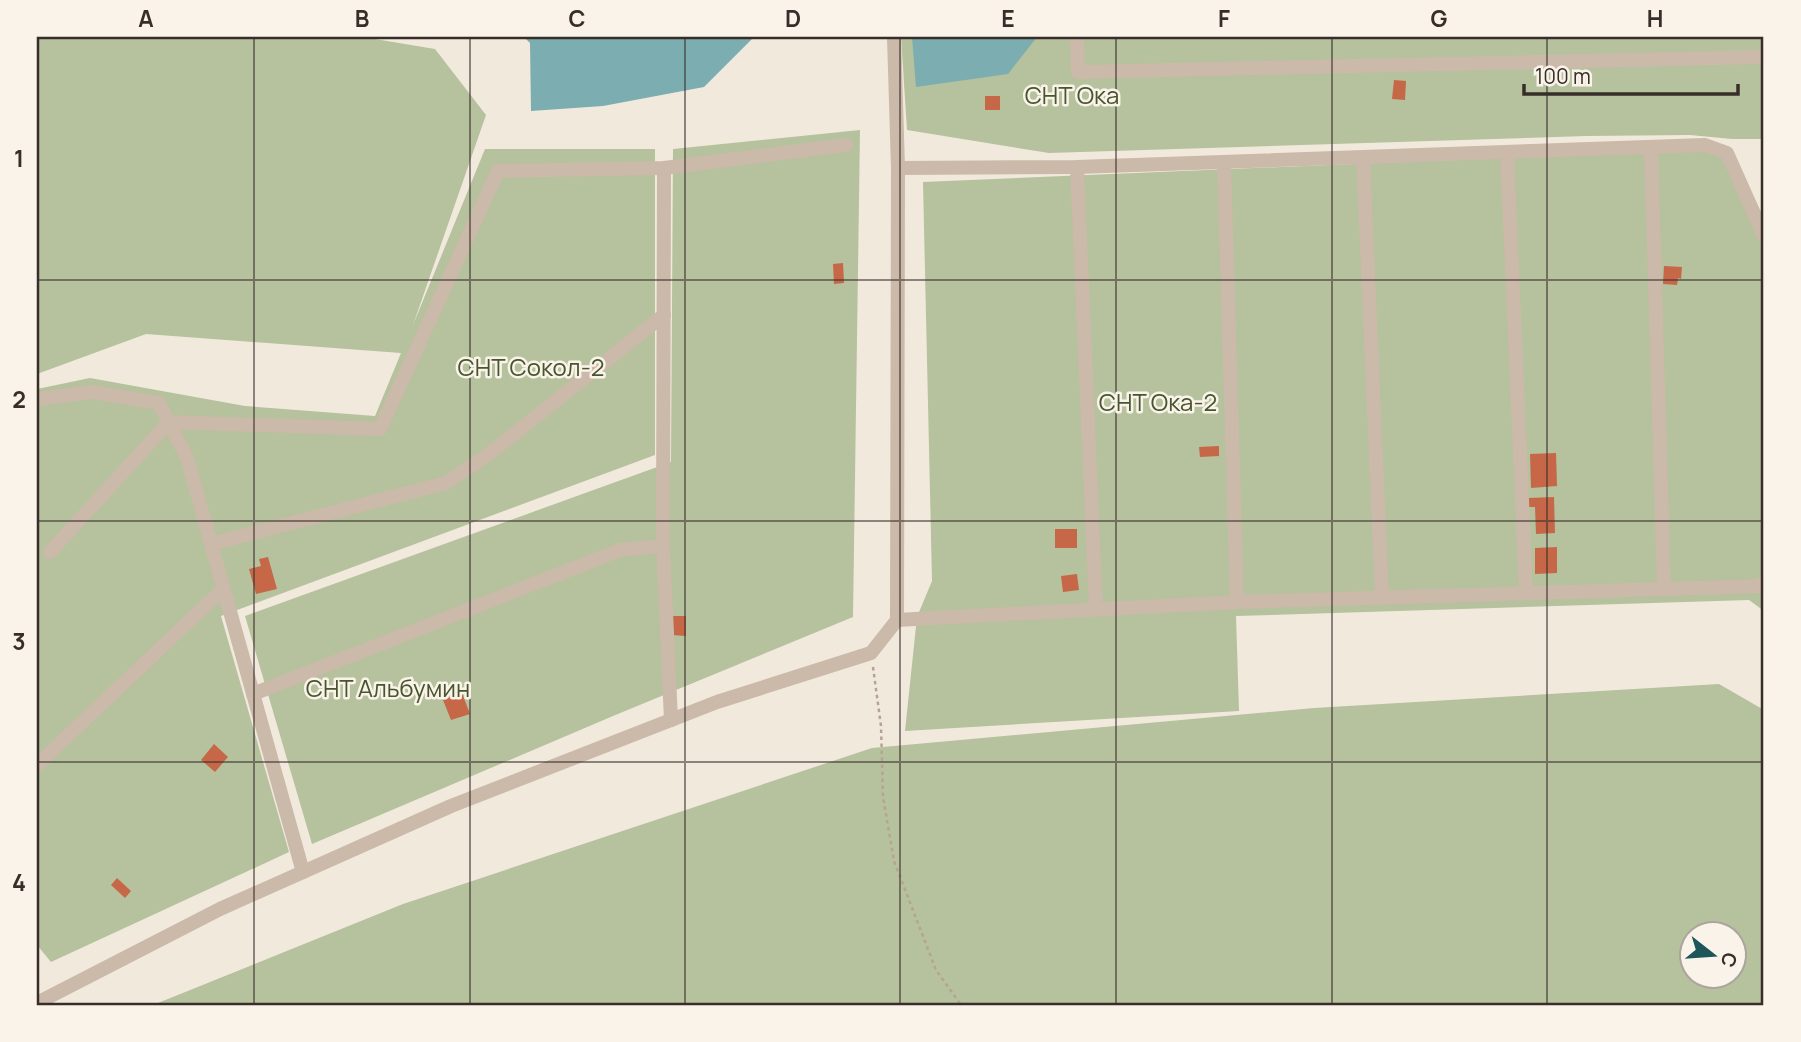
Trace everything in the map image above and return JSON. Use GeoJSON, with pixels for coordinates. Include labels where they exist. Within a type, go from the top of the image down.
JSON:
{"type":"FeatureCollection","features":[{"type":"Feature","properties":{"kind":"street"},"geometry":{"type":"LineString","coordinates":[[37,1003],[220,909],[451,807],[717,702],[871,653],[897,620],[898,168],[894,37]]}},
{"type":"Feature","properties":{"kind":"street"},"geometry":{"type":"LineString","coordinates":[[1077,37],[1078,72],[1764,58]]}},
{"type":"Feature","properties":{"kind":"street"},"geometry":{"type":"LineString","coordinates":[[50,552],[169,422],[380,429],[498,171],[664,168],[846,145]]}},
{"type":"Feature","properties":{"kind":"street"},"geometry":{"type":"LineString","coordinates":[[898,168],[1077,167],[1705,145],[1727,153],[1764,236]]}},
{"type":"Feature","properties":{"kind":"street"},"geometry":{"type":"LineString","coordinates":[[1651,147],[1664,589]]}},
{"type":"Feature","properties":{"kind":"street"},"geometry":{"type":"LineString","coordinates":[[1507,152],[1526,593]]}},
{"type":"Feature","properties":{"kind":"street"},"geometry":{"type":"LineString","coordinates":[[1363,157],[1382,598]]}},
{"type":"Feature","properties":{"kind":"street"},"geometry":{"type":"LineString","coordinates":[[1224,162],[1237,602]]}},
{"type":"Feature","properties":{"kind":"street"},"geometry":{"type":"LineString","coordinates":[[1077,167],[1096,610]]}},
{"type":"Feature","properties":{"kind":"street"},"geometry":{"type":"LineString","coordinates":[[664,168],[663,546],[671,720]]}},
{"type":"Feature","properties":{"kind":"street"},"geometry":{"type":"LineString","coordinates":[[211,544],[446,483],[485,457],[664,315]]}},
{"type":"Feature","properties":{"kind":"street"},"geometry":{"type":"LineString","coordinates":[[37,399],[92,392],[159,403],[187,458],[303,872]]}},
{"type":"Feature","properties":{"kind":"street"},"geometry":{"type":"LineString","coordinates":[[253,694],[620,550],[663,546]]}},
{"type":"Feature","properties":{"kind":"street"},"geometry":{"type":"LineString","coordinates":[[897,620],[1237,602],[1762,586],[1764,582]]}},
{"type":"Feature","properties":{"kind":"street"},"geometry":{"type":"LineString","coordinates":[[37,765],[224,588]]}},
{"type":"Feature","properties":{"kind":"path"},"geometry":{"type":"LineString","coordinates":[[871,653],[881,726],[883,797],[894,861],[936,970],[961,1005]]}},
{"type":"Feature","properties":{"kind":"green space","name":"СНТ Сокол-2"},"geometry":{"type":"Polygon","coordinates":[[[37,37],[363,37],[435,49],[486,115],[413,325],[485,149],[655,149],[655,455],[221,616],[289,852],[51,962],[37,945],[37,389],[90,378],[245,406],[375,416],[401,353],[146,334],[37,374],[37,37]]]}},
{"type":"Feature","properties":{"kind":"green space","name":"СНТ Ока"},"geometry":{"type":"Polygon","coordinates":[[[901,37],[1764,37],[1764,139],[1690,135],[1586,136],[1049,153],[907,130],[901,37]]]}},
{"type":"Feature","properties":{"kind":"green space","name":"СНТ Альбумин"},"geometry":{"type":"Polygon","coordinates":[[[860,130],[853,617],[312,844],[245,616],[671,462],[673,149],[860,130]]]}},
{"type":"Feature","properties":{"kind":"green space","name":"СНТ Ока-2"},"geometry":{"type":"Polygon","coordinates":[[[1731,148],[1764,219],[1764,611],[1749,600],[1236,616],[1239,711],[905,731],[917,617],[932,581],[923,182],[1731,148]]]}},
{"type":"Feature","properties":{"kind":"green space"},"geometry":{"type":"Polygon","coordinates":[[[1719,684],[1764,710],[1764,1005],[153,1005],[403,904],[872,748],[1314,708],[1719,684]]]}},
{"type":"Feature","properties":{"kind":"water"},"geometry":{"type":"Polygon","coordinates":[[[524,37],[753,38],[704,87],[603,106],[531,111],[530,43],[524,37]]]}},
{"type":"Feature","properties":{"kind":"water"},"geometry":{"type":"Polygon","coordinates":[[[912,37],[1037,37],[1008,74],[916,87],[912,37]]]}},
{"type":"Feature","properties":{"kind":"building"},"geometry":{"type":"Polygon","coordinates":[[[1394,80],[1406,81],[1405,100],[1392,99],[1394,80]]]}},
{"type":"Feature","properties":{"kind":"building"},"geometry":{"type":"Polygon","coordinates":[[[985,96],[1000,96],[1000,110],[985,110],[985,96]]]}},
{"type":"Feature","properties":{"kind":"building"},"geometry":{"type":"Polygon","coordinates":[[[843,263],[844,283],[834,284],[833,264],[843,263]]]}},
{"type":"Feature","properties":{"kind":"building"},"geometry":{"type":"Polygon","coordinates":[[[1664,266],[1682,267],[1681,279],[1678,278],[1677,285],[1663,284],[1664,266]]]}},
{"type":"Feature","properties":{"kind":"building"},"geometry":{"type":"Polygon","coordinates":[[[1219,446],[1219,456],[1200,457],[1199,447],[1219,446]]]}},
{"type":"Feature","properties":{"kind":"building"},"geometry":{"type":"Polygon","coordinates":[[[1556,453],[1557,486],[1531,488],[1530,454],[1556,453]]]}},
{"type":"Feature","properties":{"kind":"building"},"geometry":{"type":"Polygon","coordinates":[[[1554,497],[1555,533],[1536,534],[1535,507],[1528,507],[1528,498],[1554,497]]]}},
{"type":"Feature","properties":{"kind":"building"},"geometry":{"type":"Polygon","coordinates":[[[1055,529],[1077,529],[1077,548],[1055,548],[1055,529]]]}},
{"type":"Feature","properties":{"kind":"building"},"geometry":{"type":"Polygon","coordinates":[[[1557,547],[1557,573],[1535,574],[1535,548],[1557,547]]]}},
{"type":"Feature","properties":{"kind":"building"},"geometry":{"type":"Polygon","coordinates":[[[268,557],[277,589],[256,594],[249,569],[261,566],[259,559],[268,557]]]}},
{"type":"Feature","properties":{"kind":"building"},"geometry":{"type":"Polygon","coordinates":[[[1077,574],[1079,590],[1063,592],[1061,576],[1077,574]]]}},
{"type":"Feature","properties":{"kind":"building"},"geometry":{"type":"Polygon","coordinates":[[[672,616],[686,616],[686,636],[672,635],[672,616]]]}},
{"type":"Feature","properties":{"kind":"building"},"geometry":{"type":"Polygon","coordinates":[[[462,693],[470,714],[451,720],[443,700],[462,693]]]}},
{"type":"Feature","properties":{"kind":"building"},"geometry":{"type":"Polygon","coordinates":[[[214,744],[228,757],[215,772],[201,760],[214,744]]]}},
{"type":"Feature","properties":{"kind":"building"},"geometry":{"type":"Polygon","coordinates":[[[117,878],[131,891],[125,898],[111,885],[117,878]]]}}]}
